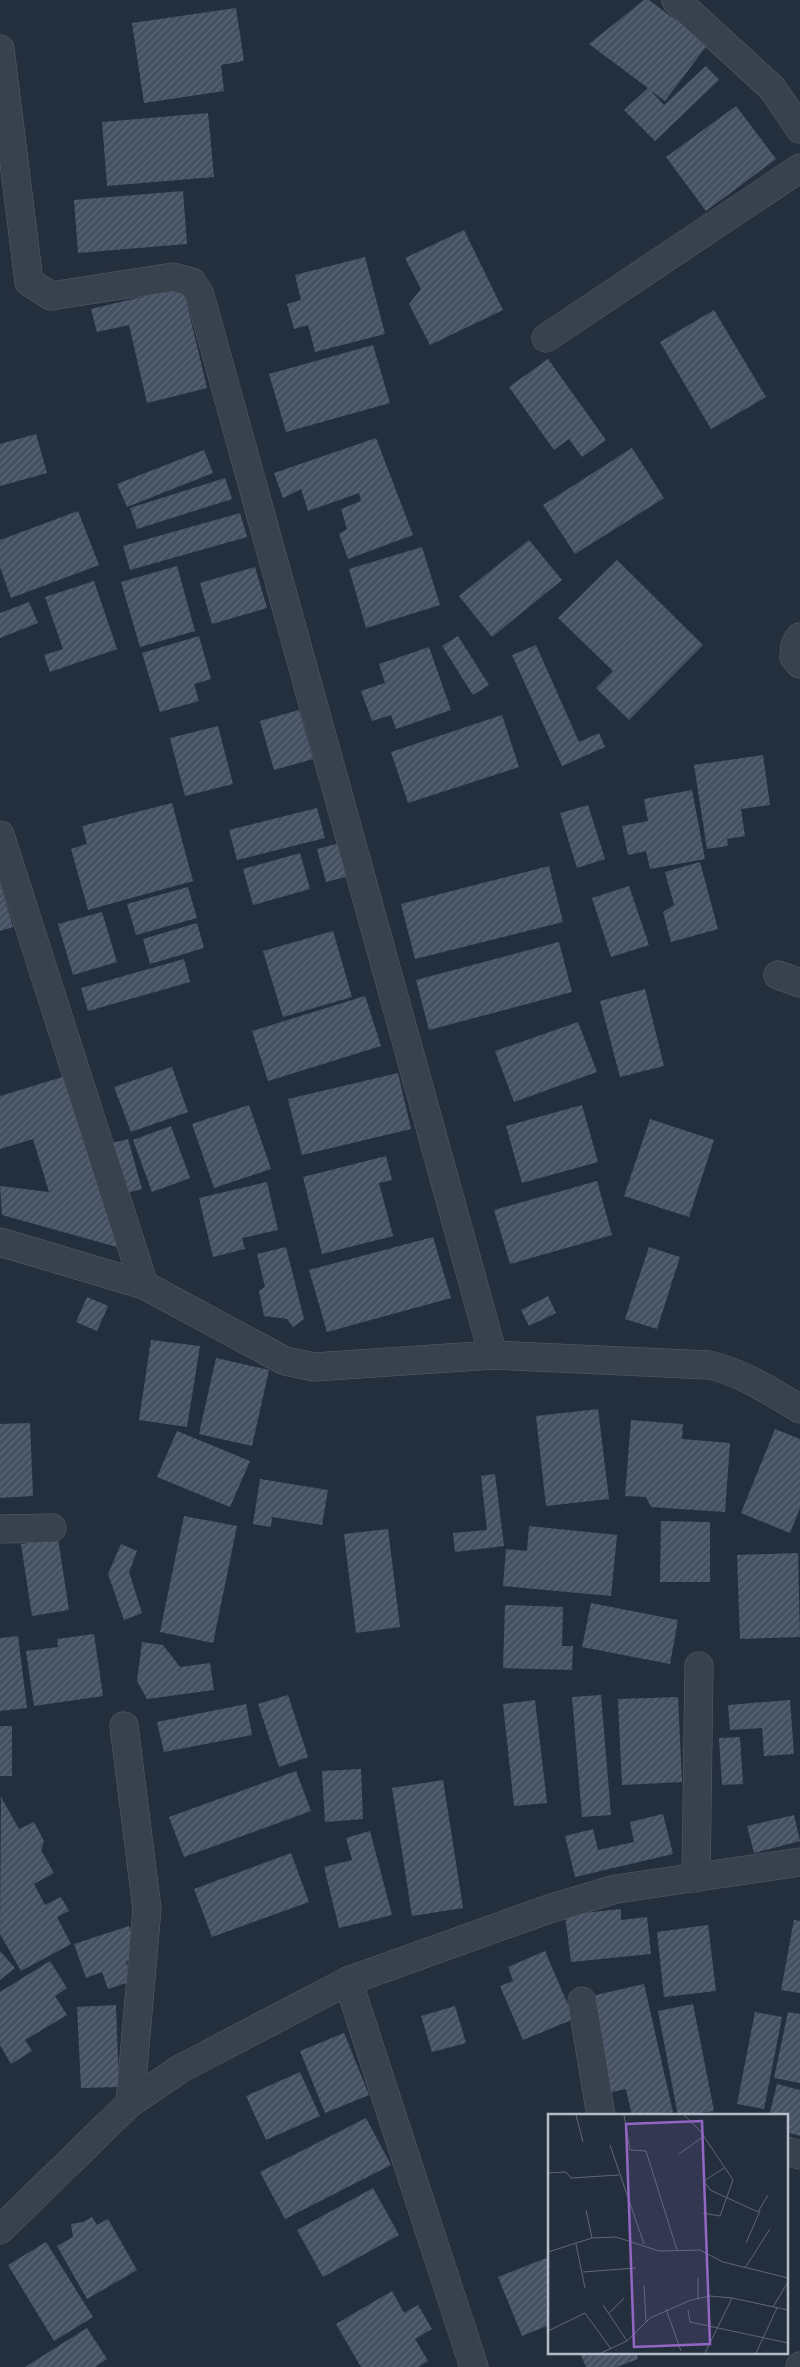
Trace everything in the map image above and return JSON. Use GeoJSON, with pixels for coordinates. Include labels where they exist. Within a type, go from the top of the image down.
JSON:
{"type":"FeatureCollection","features":[{"type":"Feature","properties":{"kind":"street"},"geometry":{"type":"LineString","coordinates":[[676,0],[772,88],[800,129]]}},
{"type":"Feature","properties":{"kind":"street"},"geometry":{"type":"LineString","coordinates":[[0,49],[29,282],[52,296],[173,277],[192,282],[200,295],[493,1355]]}},
{"type":"Feature","properties":{"kind":"street"},"geometry":{"type":"LineString","coordinates":[[546,338],[800,168]]}},
{"type":"Feature","properties":{"kind":"street"},"geometry":{"type":"LineString","coordinates":[[800,637],[795,646],[794,657],[800,664]]}},
{"type":"Feature","properties":{"kind":"street"},"geometry":{"type":"LineString","coordinates":[[0,835],[144,1285]]}},
{"type":"Feature","properties":{"kind":"street"},"geometry":{"type":"LineString","coordinates":[[0,1242],[144,1285],[285,1360],[298,1365],[314,1367],[493,1355],[709,1365],[729,1369],[754,1380],[800,1409]]}},
{"type":"Feature","properties":{"kind":"street"},"geometry":{"type":"LineString","coordinates":[[0,1529],[52,1528]]}},
{"type":"Feature","properties":{"kind":"street"},"geometry":{"type":"LineString","coordinates":[[696,1878],[699,1666]]}},
{"type":"Feature","properties":{"kind":"street"},"geometry":{"type":"LineString","coordinates":[[124,1726],[147,1909],[130,2103]]}},
{"type":"Feature","properties":{"kind":"street"},"geometry":{"type":"LineString","coordinates":[[0,2230],[130,2103],[180,2069],[348,1981],[549,1909],[616,1890],[800,1862]]}},
{"type":"Feature","properties":{"kind":"street"},"geometry":{"type":"LineString","coordinates":[[348,1981],[474,2367]]}},
{"type":"Feature","properties":{"kind":"street"},"geometry":{"type":"LineString","coordinates":[[582,2001],[601,2114]]}},
{"type":"Feature","properties":{"kind":"street"},"geometry":{"type":"LineString","coordinates":[[788,2151],[800,2155]]}},
{"type":"Feature","properties":{"kind":"building"},"geometry":{"type":"Polygon","coordinates":[[[644,0],[649,0],[708,44],[665,101],[650,90],[664,105],[706,66],[719,80],[655,141],[624,110],[648,88],[589,44],[644,0]]]}},
{"type":"Feature","properties":{"kind":"building"},"geometry":{"type":"Polygon","coordinates":[[[236,8],[244,61],[221,65],[224,91],[144,103],[132,23],[236,8]]]}},
{"type":"Feature","properties":{"kind":"building"},"geometry":{"type":"Polygon","coordinates":[[[736,106],[776,159],[706,211],[666,157],[736,106]]]}},
{"type":"Feature","properties":{"kind":"building"},"geometry":{"type":"Polygon","coordinates":[[[208,113],[214,177],[107,186],[102,122],[208,113]]]}},
{"type":"Feature","properties":{"kind":"building"},"geometry":{"type":"Polygon","coordinates":[[[183,191],[187,244],[78,253],[74,200],[183,191]]]}},
{"type":"Feature","properties":{"kind":"building"},"geometry":{"type":"Polygon","coordinates":[[[464,230],[503,310],[430,345],[409,304],[421,289],[405,258],[464,230]]]}},
{"type":"Feature","properties":{"kind":"building"},"geometry":{"type":"Polygon","coordinates":[[[365,257],[385,334],[315,352],[308,325],[294,329],[287,304],[301,300],[295,275],[365,257]]]}},
{"type":"Feature","properties":{"kind":"building"},"geometry":{"type":"Polygon","coordinates":[[[183,287],[207,388],[147,403],[129,325],[97,332],[91,309],[183,287]]]}},
{"type":"Feature","properties":{"kind":"building"},"geometry":{"type":"Polygon","coordinates":[[[714,310],[766,397],[711,429],[660,342],[714,310]]]}},
{"type":"Feature","properties":{"kind":"building"},"geometry":{"type":"Polygon","coordinates":[[[373,345],[390,403],[286,432],[269,374],[373,345]]]}},
{"type":"Feature","properties":{"kind":"building"},"geometry":{"type":"Polygon","coordinates":[[[548,359],[606,440],[582,457],[569,439],[554,450],[509,387],[548,359]]]}},
{"type":"Feature","properties":{"kind":"building"},"geometry":{"type":"Polygon","coordinates":[[[36,434],[47,473],[0,486],[0,444],[36,434]]]}},
{"type":"Feature","properties":{"kind":"building"},"geometry":{"type":"Polygon","coordinates":[[[376,438],[413,535],[348,559],[339,534],[347,529],[341,509],[361,501],[359,493],[308,511],[301,489],[283,498],[274,473],[376,438]]]}},
{"type":"Feature","properties":{"kind":"building"},"geometry":{"type":"Polygon","coordinates":[[[632,448],[664,498],[575,554],[543,505],[632,448]]]}},
{"type":"Feature","properties":{"kind":"building"},"geometry":{"type":"Polygon","coordinates":[[[204,450],[213,473],[127,507],[117,484],[204,450]]]}},
{"type":"Feature","properties":{"kind":"building"},"geometry":{"type":"Polygon","coordinates":[[[225,478],[232,499],[137,529],[130,508],[225,478]]]}},
{"type":"Feature","properties":{"kind":"building"},"geometry":{"type":"Polygon","coordinates":[[[78,511],[99,565],[11,598],[0,567],[0,540],[78,511]]]}},
{"type":"Feature","properties":{"kind":"building"},"geometry":{"type":"Polygon","coordinates":[[[240,513],[247,537],[130,570],[123,546],[240,513]]]}},
{"type":"Feature","properties":{"kind":"building"},"geometry":{"type":"Polygon","coordinates":[[[529,540],[562,580],[492,637],[459,596],[529,540]]]}},
{"type":"Feature","properties":{"kind":"building"},"geometry":{"type":"Polygon","coordinates":[[[422,547],[440,605],[366,628],[349,569],[422,547]]]}},
{"type":"Feature","properties":{"kind":"building"},"geometry":{"type":"Polygon","coordinates":[[[617,560],[703,645],[629,720],[596,688],[613,671],[558,618],[617,560]]]}},
{"type":"Feature","properties":{"kind":"building"},"geometry":{"type":"Polygon","coordinates":[[[177,566],[195,631],[140,647],[121,582],[177,566]]]}},
{"type":"Feature","properties":{"kind":"building"},"geometry":{"type":"Polygon","coordinates":[[[255,567],[267,608],[212,624],[200,583],[255,567]]]}},
{"type":"Feature","properties":{"kind":"building"},"geometry":{"type":"Polygon","coordinates":[[[94,581],[117,649],[50,672],[44,655],[63,649],[45,597],[94,581]]]}},
{"type":"Feature","properties":{"kind":"building"},"geometry":{"type":"Polygon","coordinates":[[[29,602],[38,623],[0,638],[0,613],[29,602]]]}},
{"type":"Feature","properties":{"kind":"building"},"geometry":{"type":"Polygon","coordinates":[[[199,636],[211,679],[194,684],[199,701],[160,712],[142,653],[199,636]]]}},
{"type":"Feature","properties":{"kind":"building"},"geometry":{"type":"Polygon","coordinates":[[[458,636],[489,685],[473,695],[442,646],[458,636]]]}},
{"type":"Feature","properties":{"kind":"building"},"geometry":{"type":"Polygon","coordinates":[[[536,645],[579,742],[599,733],[605,747],[562,766],[512,655],[536,645]]]}},
{"type":"Feature","properties":{"kind":"building"},"geometry":{"type":"Polygon","coordinates":[[[429,647],[451,710],[396,729],[391,715],[372,721],[361,691],[385,683],[379,664],[429,647]]]}},
{"type":"Feature","properties":{"kind":"building"},"geometry":{"type":"Polygon","coordinates":[[[299,710],[313,759],[274,770],[260,721],[299,710]]]}},
{"type":"Feature","properties":{"kind":"building"},"geometry":{"type":"Polygon","coordinates":[[[502,715],[519,767],[408,803],[391,752],[502,715]]]}},
{"type":"Feature","properties":{"kind":"building"},"geometry":{"type":"Polygon","coordinates":[[[218,726],[233,784],[185,796],[170,738],[218,726]]]}},
{"type":"Feature","properties":{"kind":"building"},"geometry":{"type":"Polygon","coordinates":[[[763,755],[770,805],[741,809],[745,836],[727,839],[728,846],[707,849],[694,765],[763,755]]]}},
{"type":"Feature","properties":{"kind":"building"},"geometry":{"type":"Polygon","coordinates":[[[692,790],[705,859],[650,869],[646,851],[628,855],[622,826],[648,821],[644,799],[692,790]]]}},
{"type":"Feature","properties":{"kind":"building"},"geometry":{"type":"Polygon","coordinates":[[[172,803],[193,881],[88,910],[71,849],[87,844],[82,826],[172,803]]]}},
{"type":"Feature","properties":{"kind":"building"},"geometry":{"type":"Polygon","coordinates":[[[588,805],[605,859],[577,868],[560,813],[588,805]]]}},
{"type":"Feature","properties":{"kind":"building"},"geometry":{"type":"Polygon","coordinates":[[[317,808],[325,838],[237,860],[229,830],[317,808]]]}},
{"type":"Feature","properties":{"kind":"building"},"geometry":{"type":"Polygon","coordinates":[[[340,843],[349,876],[326,882],[317,849],[340,843]]]}},
{"type":"Feature","properties":{"kind":"building"},"geometry":{"type":"Polygon","coordinates":[[[300,853],[310,889],[253,905],[243,869],[300,853]]]}},
{"type":"Feature","properties":{"kind":"building"},"geometry":{"type":"Polygon","coordinates":[[[700,862],[718,929],[671,942],[663,912],[674,905],[665,872],[700,862]]]}},
{"type":"Feature","properties":{"kind":"building"},"geometry":{"type":"Polygon","coordinates":[[[549,866],[563,922],[415,959],[401,904],[549,866]]]}},
{"type":"Feature","properties":{"kind":"building"},"geometry":{"type":"Polygon","coordinates":[[[0,882],[13,927],[0,931],[0,882]]]}},
{"type":"Feature","properties":{"kind":"building"},"geometry":{"type":"Polygon","coordinates":[[[629,886],[649,945],[611,957],[592,898],[629,886]]]}},
{"type":"Feature","properties":{"kind":"building"},"geometry":{"type":"Polygon","coordinates":[[[188,887],[197,918],[136,935],[127,904],[188,887]]]}},
{"type":"Feature","properties":{"kind":"building"},"geometry":{"type":"Polygon","coordinates":[[[102,912],[117,962],[73,975],[58,924],[102,912]]]}},
{"type":"Feature","properties":{"kind":"building"},"geometry":{"type":"Polygon","coordinates":[[[197,923],[204,948],[150,964],[143,939],[197,923]]]}},
{"type":"Feature","properties":{"kind":"building"},"geometry":{"type":"Polygon","coordinates":[[[333,931],[352,997],[283,1017],[263,951],[333,931]]]}},
{"type":"Feature","properties":{"kind":"building"},"geometry":{"type":"Polygon","coordinates":[[[559,942],[572,992],[429,1030],[416,980],[559,942]]]}},
{"type":"Feature","properties":{"kind":"building"},"geometry":{"type":"Polygon","coordinates":[[[184,959],[190,982],[88,1011],[81,988],[184,959]]]}},
{"type":"Feature","properties":{"kind":"building"},"geometry":{"type":"Polygon","coordinates":[[[645,989],[664,1066],[620,1077],[600,1001],[645,989]]]}},
{"type":"Feature","properties":{"kind":"building"},"geometry":{"type":"Polygon","coordinates":[[[365,996],[381,1046],[268,1081],[252,1031],[365,996]]]}},
{"type":"Feature","properties":{"kind":"building"},"geometry":{"type":"Polygon","coordinates":[[[578,1022],[597,1072],[514,1102],[495,1051],[578,1022]]]}},
{"type":"Feature","properties":{"kind":"building"},"geometry":{"type":"Polygon","coordinates":[[[172,1067],[188,1112],[131,1132],[114,1087],[172,1067]]]}},
{"type":"Feature","properties":{"kind":"building"},"geometry":{"type":"Polygon","coordinates":[[[398,1073],[411,1129],[302,1155],[288,1099],[398,1073]]]}},
{"type":"Feature","properties":{"kind":"building"},"geometry":{"type":"Polygon","coordinates":[[[66,1076],[117,1247],[2,1215],[0,1186],[49,1192],[33,1139],[0,1149],[0,1096],[66,1076]]]}},
{"type":"Feature","properties":{"kind":"building"},"geometry":{"type":"Polygon","coordinates":[[[249,1105],[271,1169],[214,1188],[192,1124],[249,1105]]]}},
{"type":"Feature","properties":{"kind":"building"},"geometry":{"type":"Polygon","coordinates":[[[582,1105],[598,1162],[522,1183],[506,1126],[582,1105]]]}},
{"type":"Feature","properties":{"kind":"building"},"geometry":{"type":"Polygon","coordinates":[[[650,1119],[714,1140],[689,1217],[624,1196],[650,1119]]]}},
{"type":"Feature","properties":{"kind":"building"},"geometry":{"type":"Polygon","coordinates":[[[171,1126],[190,1178],[152,1192],[133,1140],[171,1126]]]}},
{"type":"Feature","properties":{"kind":"building"},"geometry":{"type":"Polygon","coordinates":[[[128,1139],[142,1189],[119,1195],[104,1145],[128,1139]]]}},
{"type":"Feature","properties":{"kind":"building"},"geometry":{"type":"Polygon","coordinates":[[[386,1156],[392,1180],[379,1183],[393,1236],[322,1254],[303,1177],[386,1156]]]}},
{"type":"Feature","properties":{"kind":"building"},"geometry":{"type":"Polygon","coordinates":[[[597,1181],[612,1235],[510,1264],[494,1210],[597,1181]]]}},
{"type":"Feature","properties":{"kind":"building"},"geometry":{"type":"Polygon","coordinates":[[[267,1182],[278,1230],[242,1238],[245,1249],[213,1257],[199,1198],[267,1182]]]}},
{"type":"Feature","properties":{"kind":"building"},"geometry":{"type":"Polygon","coordinates":[[[433,1237],[451,1298],[327,1332],[309,1270],[433,1237]]]}},
{"type":"Feature","properties":{"kind":"building"},"geometry":{"type":"Polygon","coordinates":[[[286,1247],[304,1319],[293,1327],[287,1319],[264,1316],[259,1291],[265,1287],[257,1254],[286,1247]]]}},
{"type":"Feature","properties":{"kind":"building"},"geometry":{"type":"Polygon","coordinates":[[[649,1247],[680,1257],[657,1329],[625,1319],[649,1247]]]}},
{"type":"Feature","properties":{"kind":"building"},"geometry":{"type":"Polygon","coordinates":[[[548,1296],[556,1313],[529,1326],[521,1310],[548,1296]]]}},
{"type":"Feature","properties":{"kind":"building"},"geometry":{"type":"Polygon","coordinates":[[[87,1297],[108,1306],[97,1331],[76,1322],[87,1297]]]}},
{"type":"Feature","properties":{"kind":"building"},"geometry":{"type":"Polygon","coordinates":[[[151,1340],[200,1346],[187,1427],[139,1420],[151,1340]]]}},
{"type":"Feature","properties":{"kind":"building"},"geometry":{"type":"Polygon","coordinates":[[[216,1358],[269,1370],[252,1446],[199,1434],[216,1358]]]}},
{"type":"Feature","properties":{"kind":"building"},"geometry":{"type":"Polygon","coordinates":[[[598,1409],[609,1499],[546,1506],[536,1416],[598,1409]]]}},
{"type":"Feature","properties":{"kind":"building"},"geometry":{"type":"Polygon","coordinates":[[[631,1420],[683,1424],[682,1439],[730,1443],[725,1512],[651,1507],[646,1497],[625,1496],[631,1420]]]}},
{"type":"Feature","properties":{"kind":"building"},"geometry":{"type":"Polygon","coordinates":[[[30,1423],[33,1496],[0,1498],[0,1424],[30,1423]]]}},
{"type":"Feature","properties":{"kind":"building"},"geometry":{"type":"Polygon","coordinates":[[[775,1429],[800,1439],[800,1508],[790,1533],[741,1513],[775,1429]]]}},
{"type":"Feature","properties":{"kind":"building"},"geometry":{"type":"Polygon","coordinates":[[[177,1431],[250,1461],[230,1507],[157,1477],[177,1431]]]}},
{"type":"Feature","properties":{"kind":"building"},"geometry":{"type":"Polygon","coordinates":[[[495,1474],[504,1546],[455,1552],[453,1533],[487,1530],[481,1476],[495,1474]]]}},
{"type":"Feature","properties":{"kind":"building"},"geometry":{"type":"Polygon","coordinates":[[[260,1479],[328,1490],[322,1525],[272,1517],[271,1527],[253,1524],[260,1479]]]}},
{"type":"Feature","properties":{"kind":"building"},"geometry":{"type":"Polygon","coordinates":[[[184,1516],[237,1526],[213,1643],[160,1632],[184,1516]]]}},
{"type":"Feature","properties":{"kind":"building"},"geometry":{"type":"Polygon","coordinates":[[[661,1521],[710,1522],[710,1582],[660,1582],[661,1521]]]}},
{"type":"Feature","properties":{"kind":"building"},"geometry":{"type":"Polygon","coordinates":[[[529,1526],[617,1535],[611,1596],[503,1586],[506,1549],[527,1551],[529,1526]]]}},
{"type":"Feature","properties":{"kind":"building"},"geometry":{"type":"Polygon","coordinates":[[[388,1529],[400,1627],[356,1633],[344,1534],[388,1529]]]}},
{"type":"Feature","properties":{"kind":"building"},"geometry":{"type":"Polygon","coordinates":[[[58,1539],[69,1610],[32,1616],[21,1544],[58,1539]]]}},
{"type":"Feature","properties":{"kind":"building"},"geometry":{"type":"Polygon","coordinates":[[[121,1544],[137,1551],[129,1572],[142,1613],[124,1620],[108,1574],[121,1544]]]}},
{"type":"Feature","properties":{"kind":"building"},"geometry":{"type":"Polygon","coordinates":[[[798,1553],[800,1637],[740,1639],[737,1555],[798,1553]]]}},
{"type":"Feature","properties":{"kind":"building"},"geometry":{"type":"Polygon","coordinates":[[[591,1603],[678,1620],[670,1664],[582,1647],[591,1603]]]}},
{"type":"Feature","properties":{"kind":"building"},"geometry":{"type":"Polygon","coordinates":[[[505,1605],[563,1607],[562,1646],[573,1646],[572,1670],[503,1668],[505,1605]]]}},
{"type":"Feature","properties":{"kind":"building"},"geometry":{"type":"Polygon","coordinates":[[[94,1634],[103,1696],[34,1706],[26,1651],[58,1647],[57,1639],[94,1634]]]}},
{"type":"Feature","properties":{"kind":"building"},"geometry":{"type":"Polygon","coordinates":[[[18,1636],[27,1708],[0,1711],[0,1638],[18,1636]]]}},
{"type":"Feature","properties":{"kind":"building"},"geometry":{"type":"Polygon","coordinates":[[[142,1642],[163,1645],[180,1667],[210,1663],[214,1690],[147,1699],[137,1681],[142,1642]]]}},
{"type":"Feature","properties":{"kind":"building"},"geometry":{"type":"Polygon","coordinates":[[[288,1695],[308,1757],[279,1767],[258,1704],[288,1695]]]}},
{"type":"Feature","properties":{"kind":"building"},"geometry":{"type":"Polygon","coordinates":[[[601,1695],[611,1815],[582,1817],[572,1697],[601,1695]]]}},
{"type":"Feature","properties":{"kind":"building"},"geometry":{"type":"Polygon","coordinates":[[[678,1697],[682,1782],[622,1785],[618,1699],[678,1697]]]}},
{"type":"Feature","properties":{"kind":"building"},"geometry":{"type":"Polygon","coordinates":[[[535,1700],[547,1803],[514,1806],[503,1704],[535,1700]]]}},
{"type":"Feature","properties":{"kind":"building"},"geometry":{"type":"Polygon","coordinates":[[[790,1700],[794,1754],[764,1756],[762,1728],[730,1730],[728,1705],[790,1700]]]}},
{"type":"Feature","properties":{"kind":"building"},"geometry":{"type":"Polygon","coordinates":[[[246,1704],[252,1735],[164,1752],[157,1722],[246,1704]]]}},
{"type":"Feature","properties":{"kind":"building"},"geometry":{"type":"Polygon","coordinates":[[[0,1726],[12,1726],[12,1776],[0,1776],[0,1726]]]}},
{"type":"Feature","properties":{"kind":"building"},"geometry":{"type":"Polygon","coordinates":[[[740,1737],[743,1784],[722,1785],[719,1738],[740,1737]]]}},
{"type":"Feature","properties":{"kind":"building"},"geometry":{"type":"Polygon","coordinates":[[[361,1769],[363,1819],[325,1822],[322,1771],[361,1769]]]}},
{"type":"Feature","properties":{"kind":"building"},"geometry":{"type":"Polygon","coordinates":[[[296,1771],[311,1811],[184,1857],[169,1817],[296,1771]]]}},
{"type":"Feature","properties":{"kind":"building"},"geometry":{"type":"Polygon","coordinates":[[[443,1780],[463,1908],[412,1916],[392,1788],[443,1780]]]}},
{"type":"Feature","properties":{"kind":"building"},"geometry":{"type":"Polygon","coordinates":[[[1,1797],[19,1829],[34,1822],[44,1841],[41,1850],[54,1873],[34,1884],[45,1905],[61,1897],[69,1911],[57,1917],[71,1944],[21,1971],[0,1934],[1,1797]]]}},
{"type":"Feature","properties":{"kind":"building"},"geometry":{"type":"Polygon","coordinates":[[[663,1814],[673,1854],[575,1877],[565,1836],[593,1829],[598,1850],[634,1842],[630,1822],[663,1814]]]}},
{"type":"Feature","properties":{"kind":"building"},"geometry":{"type":"Polygon","coordinates":[[[794,1815],[800,1841],[754,1853],[747,1826],[794,1815]]]}},
{"type":"Feature","properties":{"kind":"building"},"geometry":{"type":"Polygon","coordinates":[[[370,1831],[392,1915],[339,1928],[324,1867],[352,1860],[346,1838],[370,1831]]]}},
{"type":"Feature","properties":{"kind":"building"},"geometry":{"type":"Polygon","coordinates":[[[291,1853],[309,1902],[212,1937],[194,1889],[291,1853]]]}},
{"type":"Feature","properties":{"kind":"building"},"geometry":{"type":"Polygon","coordinates":[[[621,1909],[621,1920],[647,1917],[651,1954],[571,1962],[565,1915],[621,1909]]]}},
{"type":"Feature","properties":{"kind":"building"},"geometry":{"type":"Polygon","coordinates":[[[794,1920],[800,1921],[800,1993],[781,1990],[794,1920]]]}},
{"type":"Feature","properties":{"kind":"building"},"geometry":{"type":"Polygon","coordinates":[[[708,1925],[716,1991],[664,1997],[657,1932],[708,1925]]]}},
{"type":"Feature","properties":{"kind":"building"},"geometry":{"type":"Polygon","coordinates":[[[129,1926],[137,1951],[126,1962],[132,1981],[108,1989],[102,1972],[86,1978],[74,1944],[129,1926]]]}},
{"type":"Feature","properties":{"kind":"building"},"geometry":{"type":"Polygon","coordinates":[[[0,1951],[15,1968],[0,1980],[0,1951]]]}},
{"type":"Feature","properties":{"kind":"building"},"geometry":{"type":"Polygon","coordinates":[[[545,1951],[574,2019],[523,2040],[500,1986],[513,1981],[508,1967],[545,1951]]]}},
{"type":"Feature","properties":{"kind":"building"},"geometry":{"type":"Polygon","coordinates":[[[50,1961],[67,1988],[55,1996],[67,2015],[25,2040],[32,2051],[11,2064],[0,2045],[0,1992],[50,1961]]]}},
{"type":"Feature","properties":{"kind":"building"},"geometry":{"type":"Polygon","coordinates":[[[644,1984],[673,2112],[665,2114],[632,2114],[626,2089],[608,2093],[587,1997],[644,1984]]]}},
{"type":"Feature","properties":{"kind":"building"},"geometry":{"type":"Polygon","coordinates":[[[693,2004],[714,2111],[678,2114],[658,2011],[693,2004]]]}},
{"type":"Feature","properties":{"kind":"building"},"geometry":{"type":"Polygon","coordinates":[[[116,2005],[119,2087],[81,2088],[77,2007],[116,2005]]]}},
{"type":"Feature","properties":{"kind":"building"},"geometry":{"type":"Polygon","coordinates":[[[455,2006],[466,2043],[432,2052],[421,2016],[455,2006]]]}},
{"type":"Feature","properties":{"kind":"building"},"geometry":{"type":"Polygon","coordinates":[[[755,2012],[782,2017],[764,2109],[737,2104],[755,2012]]]}},
{"type":"Feature","properties":{"kind":"building"},"geometry":{"type":"Polygon","coordinates":[[[788,2012],[800,2014],[800,2083],[774,2078],[788,2012]]]}},
{"type":"Feature","properties":{"kind":"building"},"geometry":{"type":"Polygon","coordinates":[[[344,2033],[369,2095],[325,2113],[300,2051],[344,2033]]]}},
{"type":"Feature","properties":{"kind":"building"},"geometry":{"type":"Polygon","coordinates":[[[300,2072],[320,2116],[266,2140],[246,2096],[300,2072]]]}},
{"type":"Feature","properties":{"kind":"building"},"geometry":{"type":"Polygon","coordinates":[[[777,2084],[800,2090],[800,2136],[788,2133],[788,2114],[770,2114],[777,2084]]]}},
{"type":"Feature","properties":{"kind":"building"},"geometry":{"type":"Polygon","coordinates":[[[366,2118],[391,2165],[285,2219],[260,2172],[366,2118]]]}},
{"type":"Feature","properties":{"kind":"building"},"geometry":{"type":"Polygon","coordinates":[[[373,2188],[399,2235],[323,2277],[297,2230],[373,2188]]]}},
{"type":"Feature","properties":{"kind":"building"},"geometry":{"type":"Polygon","coordinates":[[[92,2217],[97,2225],[108,2219],[137,2270],[87,2299],[57,2246],[73,2237],[71,2224],[83,2222],[92,2217]]]}},
{"type":"Feature","properties":{"kind":"building"},"geometry":{"type":"Polygon","coordinates":[[[46,2242],[93,2317],[54,2341],[8,2265],[46,2242]]]}},
{"type":"Feature","properties":{"kind":"building"},"geometry":{"type":"Polygon","coordinates":[[[548,2257],[548,2325],[522,2336],[498,2277],[548,2257]]]}},
{"type":"Feature","properties":{"kind":"building"},"geometry":{"type":"Polygon","coordinates":[[[392,2291],[404,2313],[418,2305],[432,2329],[415,2339],[428,2361],[418,2367],[361,2367],[336,2324],[392,2291]]]}},
{"type":"Feature","properties":{"kind":"building"},"geometry":{"type":"Polygon","coordinates":[[[87,2328],[107,2359],[95,2367],[25,2367],[87,2328]]]}},
{"type":"Feature","properties":{"kind":"building"},"geometry":{"type":"Polygon","coordinates":[[[580,2354],[636,2354],[638,2359],[617,2367],[586,2367],[580,2354]]]}}]}
